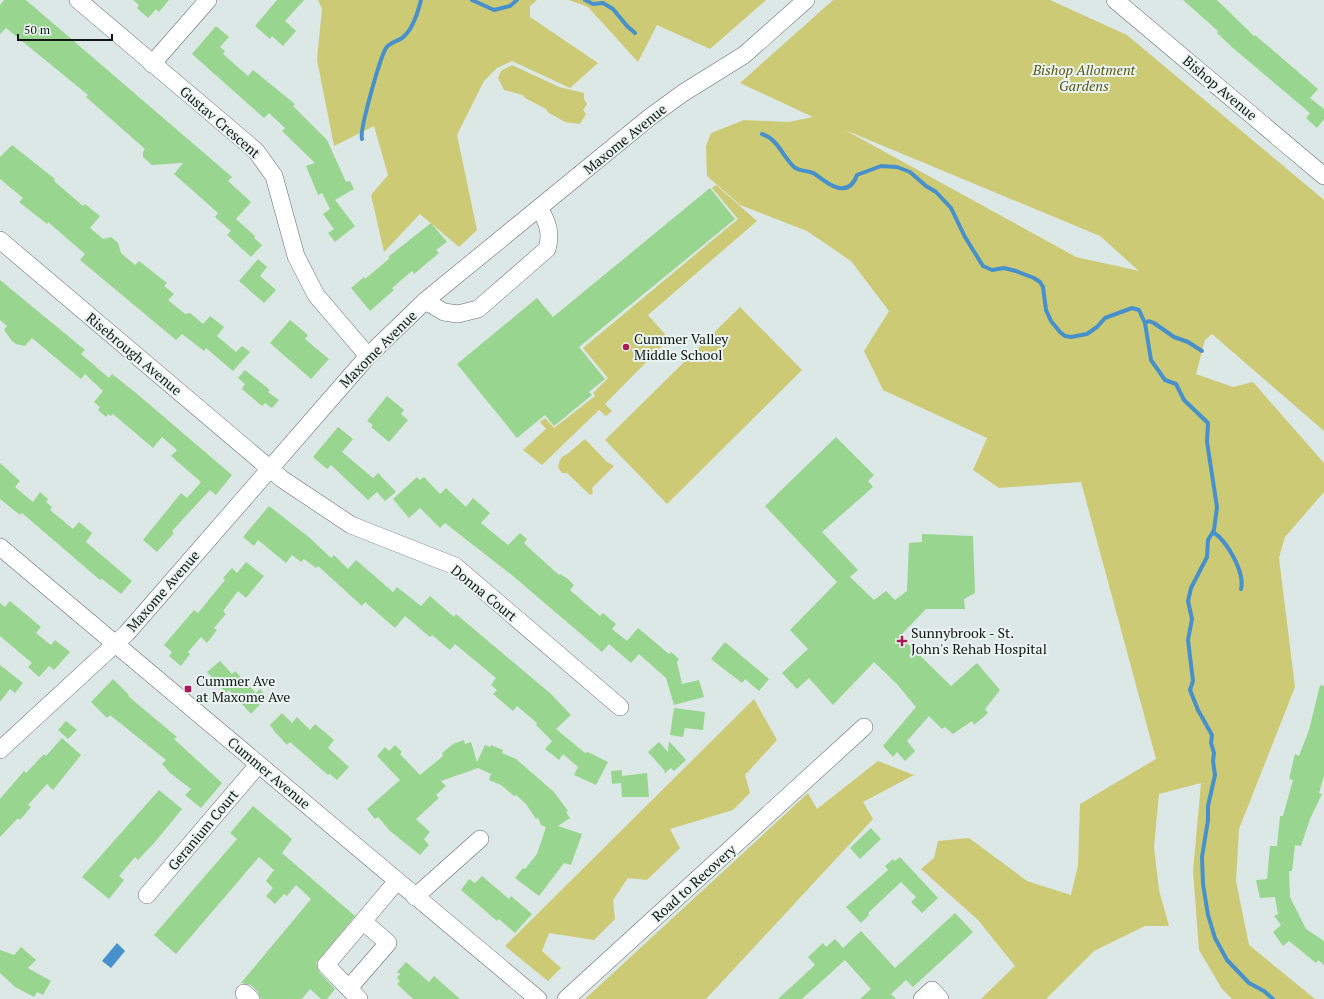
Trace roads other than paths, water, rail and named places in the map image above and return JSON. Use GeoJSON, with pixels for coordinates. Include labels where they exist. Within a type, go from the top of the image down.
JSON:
{"type":"FeatureCollection","features":[{"type":"Feature","properties":{"kind":"street","name":"Gustav Crescent"},"geometry":{"type":"LineString","coordinates":[[78,0],[256,151],[274,176],[296,256],[316,295],[368,356]]}},
{"type":"Feature","properties":{"kind":"street"},"geometry":{"type":"LineString","coordinates":[[152,64],[208,0]]}},
{"type":"Feature","properties":{"kind":"street","name":"Maxome Avenue"},"geometry":{"type":"LineString","coordinates":[[0,750],[127,633],[368,356],[425,301],[650,117],[683,93],[744,55],[806,0]]}},
{"type":"Feature","properties":{"kind":"street","name":"Bishop Avenue"},"geometry":{"type":"LineString","coordinates":[[1115,0],[1324,176]]}},
{"type":"Feature","properties":{"kind":"street"},"geometry":{"type":"LineString","coordinates":[[425,301],[444,312],[458,314],[478,308],[547,249],[550,241],[548,223],[539,208]]}},
{"type":"Feature","properties":{"kind":"street","name":"Risebrough Avenue"},"geometry":{"type":"LineString","coordinates":[[0,240],[269,469]]}},
{"type":"Feature","properties":{"kind":"street","name":"Donna Court"},"geometry":{"type":"LineString","coordinates":[[269,469],[351,524],[455,566],[620,707]]}},
{"type":"Feature","properties":{"kind":"street","name":"Cummer Avenue"},"geometry":{"type":"LineString","coordinates":[[0,547],[538,999]]}},
{"type":"Feature","properties":{"kind":"street","name":"Road to Recovery"},"geometry":{"type":"LineString","coordinates":[[566,999],[864,727]]}},
{"type":"Feature","properties":{"kind":"street","name":"Geranium Court"},"geometry":{"type":"LineString","coordinates":[[147,896],[258,765]]}},
{"type":"Feature","properties":{"kind":"street"},"geometry":{"type":"LineString","coordinates":[[415,897],[480,839]]}},
{"type":"Feature","properties":{"kind":"street"},"geometry":{"type":"LineString","coordinates":[[363,921],[388,943],[354,993],[326,965],[363,921],[397,881]]}},
{"type":"Feature","properties":{"kind":"street"},"geometry":{"type":"LineString","coordinates":[[922,999],[932,990],[940,999]]}},
{"type":"Feature","properties":{"kind":"water"},"geometry":{"type":"Polygon","coordinates":[[[117,943],[125,951],[111,968],[102,961],[117,943]]]}},
{"type":"Feature","properties":{"kind":"waterway"},"geometry":{"type":"LineString","coordinates":[[362,139],[367,109],[383,54],[391,43],[402,38],[409,31],[421,0]]}},
{"type":"Feature","properties":{"kind":"waterway"},"geometry":{"type":"LineString","coordinates":[[472,0],[494,10],[510,6],[517,0]]}},
{"type":"Feature","properties":{"kind":"waterway"},"geometry":{"type":"LineString","coordinates":[[585,0],[593,4],[603,3],[613,9],[635,33]]}},
{"type":"Feature","properties":{"kind":"waterway"},"geometry":{"type":"LineString","coordinates":[[762,134],[768,136],[776,144],[794,167],[799,170],[813,173],[838,188],[848,187],[853,183],[857,175],[881,166],[897,167],[910,172],[926,186],[936,192],[951,208],[965,237],[983,266],[992,270],[1004,268],[1016,271],[1040,282],[1043,287],[1046,310],[1051,321],[1065,336],[1071,337],[1087,334],[1097,327],[1105,318],[1132,308],[1139,310],[1145,323],[1151,360],[1165,380],[1176,384],[1184,400],[1208,423],[1207,442],[1217,507],[1214,530],[1208,540],[1207,557],[1191,588],[1188,601],[1192,619],[1188,640],[1193,681],[1190,690],[1198,710],[1212,735],[1211,743],[1214,753],[1213,761],[1215,775],[1208,806],[1208,820],[1202,857],[1203,884],[1208,915],[1215,938],[1227,960],[1249,983],[1264,991],[1273,999]]}},
{"type":"Feature","properties":{"kind":"waterway"},"geometry":{"type":"LineString","coordinates":[[1145,323],[1149,321],[1154,323],[1174,337],[1188,342],[1202,351]]}},
{"type":"Feature","properties":{"kind":"waterway"},"geometry":{"type":"LineString","coordinates":[[1213,532],[1224,542],[1238,566],[1242,582],[1241,589]]}},
{"type":"Feature","properties":{"kind":"place","name":"Cummer Valley Middle School"},"geometry":{"type":"Point","coordinates":[626,347]}},
{"type":"Feature","properties":{"kind":"place","name":"Sunnybrook - St. John's Rehab Hospital"},"geometry":{"type":"Point","coordinates":[902,641]}},
{"type":"Feature","properties":{"kind":"place","name":"Cummer Ave at Maxome Ave"},"geometry":{"type":"Point","coordinates":[188,689]}},
{"type":"Feature","properties":{"kind":"park label","name":"Bishop Allotment Gardens"},"geometry":{"type":"Point","coordinates":[1084,78]}}]}
